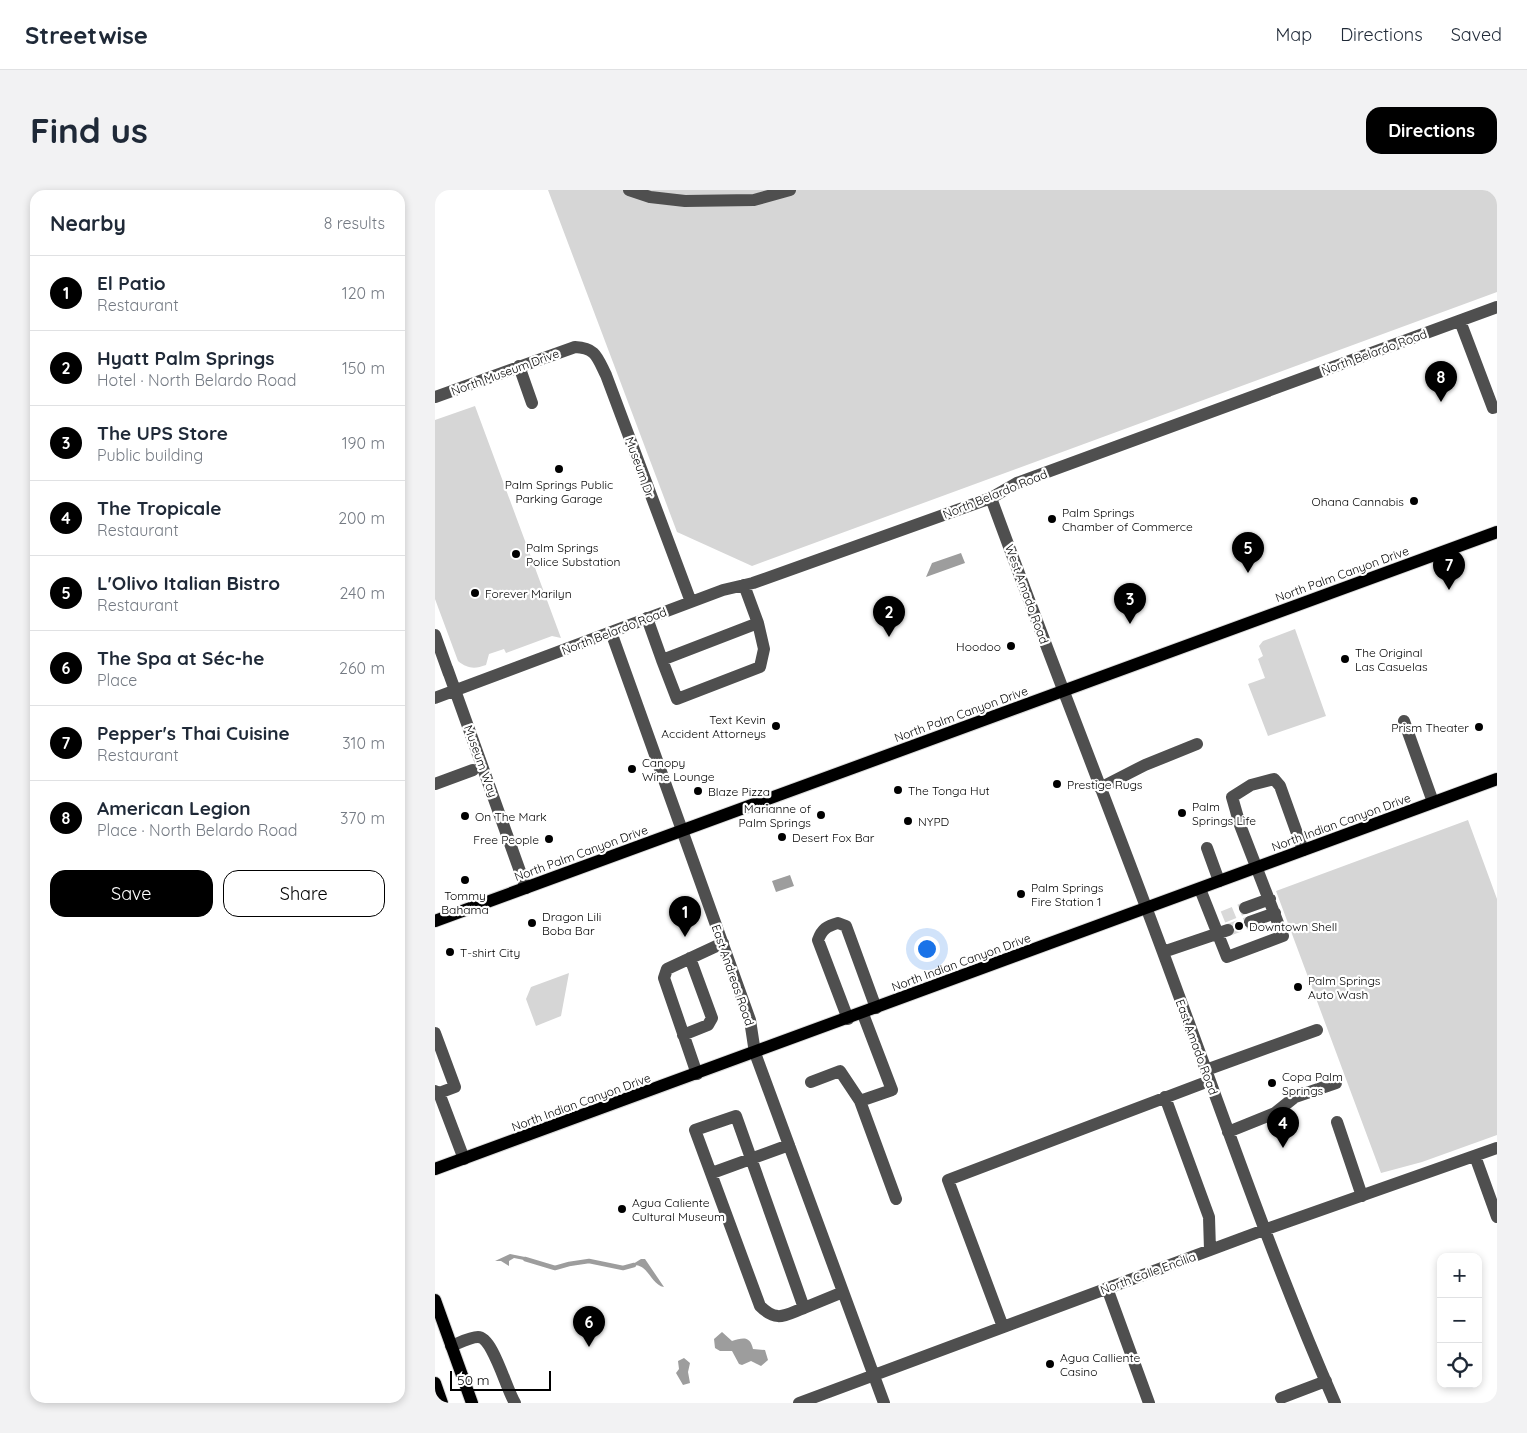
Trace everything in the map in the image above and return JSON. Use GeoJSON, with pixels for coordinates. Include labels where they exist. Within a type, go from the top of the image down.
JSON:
{"type":"FeatureCollection","features":[{"type":"Feature","properties":{"kind":"main road","name":"North Palm Canyon Drive"},"geometry":{"type":"LineString","coordinates":[[435,921],[1497,532]]}},
{"type":"Feature","properties":{"kind":"main road","name":"North Indian Canyon Drive"},"geometry":{"type":"LineString","coordinates":[[435,1169],[755,1054],[1497,779]]}},
{"type":"Feature","properties":{"kind":"main road"},"geometry":{"type":"LineString","coordinates":[[435,1300],[472,1403]]}},
{"type":"Feature","properties":{"kind":"main road"},"geometry":{"type":"LineString","coordinates":[[435,1383],[442,1403]]}},
{"type":"Feature","properties":{"kind":"street"},"geometry":{"type":"LineString","coordinates":[[629,190],[650,197],[685,201],[755,200],[790,190]]}},
{"type":"Feature","properties":{"kind":"street","name":"North Belardo Road"},"geometry":{"type":"LineString","coordinates":[[435,698],[691,602],[991,498],[1017,483],[1497,307]]}},
{"type":"Feature","properties":{"kind":"street"},"geometry":{"type":"LineString","coordinates":[[1460,321],[1493,408]]}},
{"type":"Feature","properties":{"kind":"street","name":"North Museum Drive"},"geometry":{"type":"LineString","coordinates":[[435,397],[575,347]]}},
{"type":"Feature","properties":{"kind":"street","name":"Museum Dr"},"geometry":{"type":"LineString","coordinates":[[575,347],[588,348],[596,355],[606,375],[691,602]]}},
{"type":"Feature","properties":{"kind":"street"},"geometry":{"type":"LineString","coordinates":[[519,366],[532,404]]}},
{"type":"Feature","properties":{"kind":"street","name":"West Amado Road"},"geometry":{"type":"LineString","coordinates":[[991,498],[1062,691]]}},
{"type":"Feature","properties":{"kind":"street"},"geometry":{"type":"LineString","coordinates":[[647,618],[677,699],[760,667],[764,649],[758,623],[744,585]]}},
{"type":"Feature","properties":{"kind":"street"},"geometry":{"type":"LineString","coordinates":[[662,660],[758,623]]}},
{"type":"Feature","properties":{"kind":"street","name":"East Andreas Road"},"geometry":{"type":"LineString","coordinates":[[611,632],[750,1020],[755,1054],[884,1403]]}},
{"type":"Feature","properties":{"kind":"street","name":"Museum Way"},"geometry":{"type":"LineString","coordinates":[[435,634],[526,888]]}},
{"type":"Feature","properties":{"kind":"street","name":"East Amado Road"},"geometry":{"type":"LineString","coordinates":[[1062,691],[1147,908],[1264,1230],[1335,1403]]}},
{"type":"Feature","properties":{"kind":"street"},"geometry":{"type":"LineString","coordinates":[[1404,721],[1433,802]]}},
{"type":"Feature","properties":{"kind":"street"},"geometry":{"type":"LineString","coordinates":[[1100,788],[1145,765],[1197,744]]}},
{"type":"Feature","properties":{"kind":"street"},"geometry":{"type":"LineString","coordinates":[[435,784],[473,770]]}},
{"type":"Feature","properties":{"kind":"street"},"geometry":{"type":"LineString","coordinates":[[1200,888],[1218,919],[1227,956],[1283,936],[1258,867],[1240,825],[1233,797],[1251,785],[1274,779],[1280,786],[1303,850]]}},
{"type":"Feature","properties":{"kind":"street"},"geometry":{"type":"LineString","coordinates":[[1207,848],[1219,881]]}},
{"type":"Feature","properties":{"kind":"street"},"geometry":{"type":"LineString","coordinates":[[1245,908],[1270,899]]}},
{"type":"Feature","properties":{"kind":"street"},"geometry":{"type":"LineString","coordinates":[[1250,922],[1275,913]]}},
{"type":"Feature","properties":{"kind":"street"},"geometry":{"type":"LineString","coordinates":[[847,1019],[818,940],[820,932],[838,922],[845,926],[876,1008]]}},
{"type":"Feature","properties":{"kind":"street"},"geometry":{"type":"LineString","coordinates":[[1163,952],[1222,932]]}},
{"type":"Feature","properties":{"kind":"street"},"geometry":{"type":"LineString","coordinates":[[697,1074],[664,978],[667,969],[723,943]]}},
{"type":"Feature","properties":{"kind":"street"},"geometry":{"type":"LineString","coordinates":[[683,1035],[708,1025],[712,1018],[691,958]]}},
{"type":"Feature","properties":{"kind":"street"},"geometry":{"type":"LineString","coordinates":[[860,1101],[893,1090],[863,1014]]}},
{"type":"Feature","properties":{"kind":"street"},"geometry":{"type":"LineString","coordinates":[[1003,1327],[948,1180],[1165,1098],[1208,1075],[1317,1030]]}},
{"type":"Feature","properties":{"kind":"street"},"geometry":{"type":"LineString","coordinates":[[435,1033],[455,1087],[437,1092],[464,1159]]}},
{"type":"Feature","properties":{"kind":"street"},"geometry":{"type":"LineString","coordinates":[[811,1082],[840,1071],[860,1101],[896,1199]]}},
{"type":"Feature","properties":{"kind":"street"},"geometry":{"type":"LineString","coordinates":[[1228,1132],[1275,1113],[1295,1097],[1336,1082]]}},
{"type":"Feature","properties":{"kind":"street"},"geometry":{"type":"LineString","coordinates":[[1165,1098],[1209,1217],[1210,1250]]}},
{"type":"Feature","properties":{"kind":"street"},"geometry":{"type":"LineString","coordinates":[[804,1308],[736,1116],[695,1130],[760,1306],[769,1315],[779,1317],[804,1308],[843,1292]]}},
{"type":"Feature","properties":{"kind":"street"},"geometry":{"type":"LineString","coordinates":[[1337,1122],[1362,1196]]}},
{"type":"Feature","properties":{"kind":"street"},"geometry":{"type":"LineString","coordinates":[[712,1172],[789,1145]]}},
{"type":"Feature","properties":{"kind":"street","name":"North Calle Encilia"},"geometry":{"type":"LineString","coordinates":[[799,1403],[1264,1230],[1497,1148]]}},
{"type":"Feature","properties":{"kind":"street"},"geometry":{"type":"LineString","coordinates":[[1475,1156],[1497,1217]]}},
{"type":"Feature","properties":{"kind":"street"},"geometry":{"type":"LineString","coordinates":[[1107,1288],[1149,1403]]}},
{"type":"Feature","properties":{"kind":"street"},"geometry":{"type":"LineString","coordinates":[[451,1346],[477,1337],[486,1339],[492,1348],[508,1392],[515,1403]]}},
{"type":"Feature","properties":{"kind":"street"},"geometry":{"type":"LineString","coordinates":[[1281,1398],[1326,1381]]}},
{"type":"Feature","properties":{"kind":"shaded area"},"geometry":{"type":"Polygon","coordinates":[[[548,190],[1497,190],[1497,292],[752,566],[677,532],[548,190]]]}},
{"type":"Feature","properties":{"kind":"shaded area"},"geometry":{"type":"Polygon","coordinates":[[[475,406],[561,638],[552,636],[506,653],[504,649],[489,654],[486,665],[475,668],[465,666],[458,661],[435,599],[435,420],[475,406]]]}},
{"type":"Feature","properties":{"kind":"shaded area"},"geometry":{"type":"Polygon","coordinates":[[[961,553],[965,563],[926,577],[932,563],[961,553]]]}},
{"type":"Feature","properties":{"kind":"shaded area"},"geometry":{"type":"Polygon","coordinates":[[[1295,629],[1326,716],[1268,736],[1248,684],[1265,678],[1258,659],[1263,656],[1259,646],[1263,641],[1295,629]]]}},
{"type":"Feature","properties":{"kind":"shaded area"},"geometry":{"type":"Polygon","coordinates":[[[1468,820],[1497,899],[1497,1135],[1422,1162],[1381,1173],[1276,891],[1468,820]]]}},
{"type":"Feature","properties":{"kind":"shaded area"},"geometry":{"type":"Polygon","coordinates":[[[790,875],[794,886],[776,892],[772,881],[790,875]]]}},
{"type":"Feature","properties":{"kind":"shaded area"},"geometry":{"type":"Polygon","coordinates":[[[569,973],[561,1016],[536,1026],[526,999],[531,987],[569,973]]]}},
{"type":"Feature","properties":{"kind":"shaded area"},"geometry":{"type":"Polygon","coordinates":[[[510,1254],[526,1257],[524,1260],[514,1258],[509,1261],[509,1266],[501,1261],[495,1261],[510,1254]]]}},
{"type":"Feature","properties":{"kind":"shaded area"},"geometry":{"type":"Polygon","coordinates":[[[641,1259],[645,1259],[664,1287],[656,1283],[643,1268],[633,1264],[641,1259]]]}},
{"type":"Feature","properties":{"kind":"shaded area"},"geometry":{"type":"Polygon","coordinates":[[[722,1332],[732,1341],[745,1339],[750,1341],[753,1349],[765,1350],[768,1360],[761,1366],[751,1361],[742,1365],[739,1364],[732,1351],[720,1351],[715,1348],[714,1339],[722,1332]]]}},
{"type":"Feature","properties":{"kind":"shaded area"},"geometry":{"type":"Polygon","coordinates":[[[684,1358],[690,1363],[688,1372],[690,1383],[683,1385],[676,1373],[679,1369],[678,1361],[684,1358]]]}},
{"type":"Feature","properties":{"kind":"waterway"},"geometry":{"type":"LineString","coordinates":[[525,1259],[555,1268],[589,1261],[623,1268],[634,1265]]}},
{"type":"Feature","properties":{"kind":"tunnel"},"geometry":{"type":"LineString","coordinates":[[1223,917],[1245,908]]}},
{"type":"Feature","properties":{"kind":"tunnel"},"geometry":{"type":"LineString","coordinates":[[1228,930],[1250,922]]}},
{"type":"Feature","properties":{"kind":"place","name":"American Legion"},"geometry":{"type":"Point","coordinates":[1441,402]}},
{"type":"Feature","properties":{"kind":"place","name":"Palm Springs Public Parking Garage"},"geometry":{"type":"Point","coordinates":[559,469]}},
{"type":"Feature","properties":{"kind":"place","name":"Ohana Cannabis"},"geometry":{"type":"Point","coordinates":[1414,501]}},
{"type":"Feature","properties":{"kind":"place","name":"Palm Springs Chamber of Commerce"},"geometry":{"type":"Point","coordinates":[1052,519]}},
{"type":"Feature","properties":{"kind":"place","name":"Palm Springs Police Substation"},"geometry":{"type":"Point","coordinates":[516,554]}},
{"type":"Feature","properties":{"kind":"place","name":"L'Olivo Italian Bistro"},"geometry":{"type":"Point","coordinates":[1248,573]}},
{"type":"Feature","properties":{"kind":"place","name":"Pepper's Thai Cuisine"},"geometry":{"type":"Point","coordinates":[1449,590]}},
{"type":"Feature","properties":{"kind":"place","name":"Forever Marilyn"},"geometry":{"type":"Point","coordinates":[475,593]}},
{"type":"Feature","properties":{"kind":"place","name":"The UPS Store"},"geometry":{"type":"Point","coordinates":[1130,624]}},
{"type":"Feature","properties":{"kind":"place","name":"Hyatt Palm Springs"},"geometry":{"type":"Point","coordinates":[889,637]}},
{"type":"Feature","properties":{"kind":"place","name":"Hoodoo"},"geometry":{"type":"Point","coordinates":[1011,646]}},
{"type":"Feature","properties":{"kind":"place","name":"The Original Las Casuelas"},"geometry":{"type":"Point","coordinates":[1345,659]}},
{"type":"Feature","properties":{"kind":"place","name":"Text Kevin Accident Attorneys"},"geometry":{"type":"Point","coordinates":[776,726]}},
{"type":"Feature","properties":{"kind":"place","name":"Prism Theater"},"geometry":{"type":"Point","coordinates":[1479,727]}},
{"type":"Feature","properties":{"kind":"place","name":"Canopy Wine Lounge"},"geometry":{"type":"Point","coordinates":[632,769]}},
{"type":"Feature","properties":{"kind":"place","name":"Prestige Rugs"},"geometry":{"type":"Point","coordinates":[1057,784]}},
{"type":"Feature","properties":{"kind":"place","name":"The Tonga Hut"},"geometry":{"type":"Point","coordinates":[898,790]}},
{"type":"Feature","properties":{"kind":"place","name":"Blaze Pizza"},"geometry":{"type":"Point","coordinates":[698,791]}},
{"type":"Feature","properties":{"kind":"place","name":"Palm Springs Life"},"geometry":{"type":"Point","coordinates":[1182,813]}},
{"type":"Feature","properties":{"kind":"place","name":"Marianne of Palm Springs"},"geometry":{"type":"Point","coordinates":[821,815]}},
{"type":"Feature","properties":{"kind":"place","name":"On The Mark"},"geometry":{"type":"Point","coordinates":[465,816]}},
{"type":"Feature","properties":{"kind":"place","name":"NYPD"},"geometry":{"type":"Point","coordinates":[908,821]}},
{"type":"Feature","properties":{"kind":"place","name":"Desert Fox Bar"},"geometry":{"type":"Point","coordinates":[782,837]}},
{"type":"Feature","properties":{"kind":"place","name":"Free People"},"geometry":{"type":"Point","coordinates":[549,839]}},
{"type":"Feature","properties":{"kind":"place","name":"Tommy Bahama"},"geometry":{"type":"Point","coordinates":[465,880]}},
{"type":"Feature","properties":{"kind":"place","name":"Palm Springs Fire Station 1"},"geometry":{"type":"Point","coordinates":[1021,894]}},
{"type":"Feature","properties":{"kind":"place","name":"Dragon Lili Boba Bar"},"geometry":{"type":"Point","coordinates":[532,923]}},
{"type":"Feature","properties":{"kind":"place","name":"Downtown Shell"},"geometry":{"type":"Point","coordinates":[1239,926]}},
{"type":"Feature","properties":{"kind":"place","name":"El Patio"},"geometry":{"type":"Point","coordinates":[685,937]}},
{"type":"Feature","properties":{"kind":"place","name":"T-shirt City"},"geometry":{"type":"Point","coordinates":[450,952]}},
{"type":"Feature","properties":{"kind":"place","name":"Palm Springs Auto Wash"},"geometry":{"type":"Point","coordinates":[1298,987]}},
{"type":"Feature","properties":{"kind":"place","name":"Copa Palm Springs"},"geometry":{"type":"Point","coordinates":[1272,1083]}},
{"type":"Feature","properties":{"kind":"place","name":"The Tropicale"},"geometry":{"type":"Point","coordinates":[1283,1148]}},
{"type":"Feature","properties":{"kind":"place","name":"Agua Caliente Cultural Museum"},"geometry":{"type":"Point","coordinates":[622,1209]}},
{"type":"Feature","properties":{"kind":"place","name":"The Spa at Séc-he"},"geometry":{"type":"Point","coordinates":[589,1347]}},
{"type":"Feature","properties":{"kind":"place","name":"Agua Calliente Casino"},"geometry":{"type":"Point","coordinates":[1050,1364]}}]}
